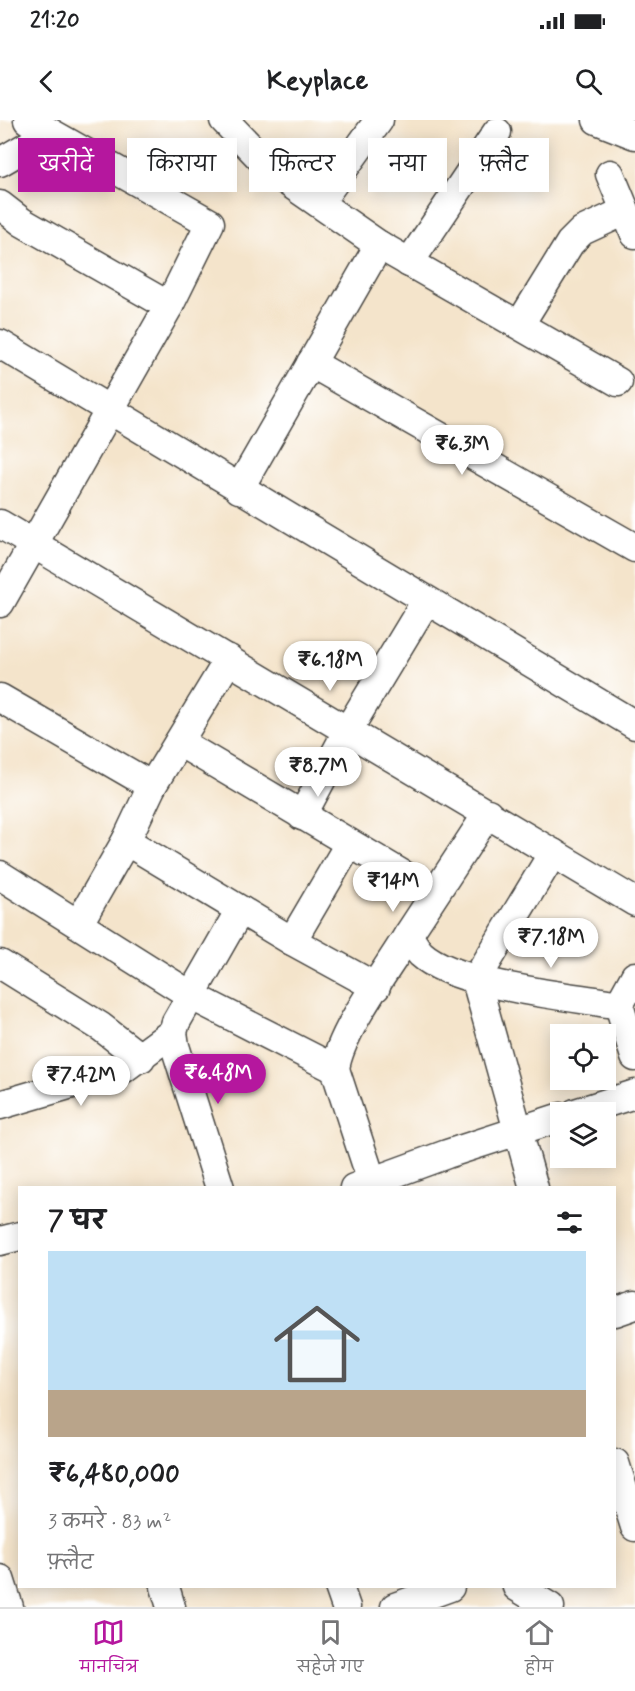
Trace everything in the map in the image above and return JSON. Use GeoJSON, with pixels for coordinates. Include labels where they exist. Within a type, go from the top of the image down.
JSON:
{"type":"FeatureCollection","features":[{"type":"Feature","properties":{"kind":"street"},"geometry":{"type":"LineString","coordinates":[[224,120],[275,173],[379,245],[618,382]]}},
{"type":"Feature","properties":{"kind":"street"},"geometry":{"type":"LineString","coordinates":[[319,203],[379,120]]}},
{"type":"Feature","properties":{"kind":"street"},"geometry":{"type":"LineString","coordinates":[[597,120],[635,135]]}},
{"type":"Feature","properties":{"kind":"street"},"geometry":{"type":"LineString","coordinates":[[0,162],[39,126],[210,223],[169,306],[0,603]]}},
{"type":"Feature","properties":{"kind":"street"},"geometry":{"type":"LineString","coordinates":[[409,263],[497,132]]}},
{"type":"Feature","properties":{"kind":"street"},"geometry":{"type":"LineString","coordinates":[[520,324],[570,243],[582,231],[630,222],[610,174]]}},
{"type":"Feature","properties":{"kind":"street"},"geometry":{"type":"LineString","coordinates":[[0,205],[22,222],[169,306]]}},
{"type":"Feature","properties":{"kind":"street"},"geometry":{"type":"LineString","coordinates":[[239,489],[379,245]]}},
{"type":"Feature","properties":{"kind":"street"},"geometry":{"type":"LineString","coordinates":[[0,344],[635,725]]}},
{"type":"Feature","properties":{"kind":"street"},"geometry":{"type":"LineString","coordinates":[[311,363],[635,548]]}},
{"type":"Feature","properties":{"kind":"street"},"geometry":{"type":"LineString","coordinates":[[0,524],[635,902]]}},
{"type":"Feature","properties":{"kind":"street"},"geometry":{"type":"LineString","coordinates":[[302,816],[348,730],[426,601]]}},
{"type":"Feature","properties":{"kind":"street"},"geometry":{"type":"LineString","coordinates":[[79,923],[126,841],[152,786],[229,659]]}},
{"type":"Feature","properties":{"kind":"street"},"geometry":{"type":"LineString","coordinates":[[0,698],[152,786]]}},
{"type":"Feature","properties":{"kind":"street"},"geometry":{"type":"LineString","coordinates":[[179,742],[434,893]]}},
{"type":"Feature","properties":{"kind":"street"},"geometry":{"type":"LineString","coordinates":[[488,813],[434,893],[376,987],[337,1052],[334,1069],[366,1186],[550,1120]]}},
{"type":"Feature","properties":{"kind":"street"},"geometry":{"type":"LineString","coordinates":[[126,841],[292,941],[376,987]]}},
{"type":"Feature","properties":{"kind":"street"},"geometry":{"type":"LineString","coordinates":[[292,941],[349,844]]}},
{"type":"Feature","properties":{"kind":"street"},"geometry":{"type":"LineString","coordinates":[[533,1186],[476,980],[553,853]]}},
{"type":"Feature","properties":{"kind":"street"},"geometry":{"type":"LineString","coordinates":[[0,875],[192,996],[334,1069]]}},
{"type":"Feature","properties":{"kind":"street"},"geometry":{"type":"LineString","coordinates":[[219,1186],[175,1047],[173,1032],[176,1022],[240,910]]}},
{"type":"Feature","properties":{"kind":"street"},"geometry":{"type":"LineString","coordinates":[[408,935],[421,954],[439,965],[476,980],[619,1005]]}},
{"type":"Feature","properties":{"kind":"street"},"geometry":{"type":"LineString","coordinates":[[0,963],[101,1027],[141,1058]]}},
{"type":"Feature","properties":{"kind":"street"},"geometry":{"type":"LineString","coordinates":[[635,976],[619,1005],[635,1057]]}},
{"type":"Feature","properties":{"kind":"street"},"geometry":{"type":"LineString","coordinates":[[0,1105],[106,1076],[141,1058],[173,1032]]}},
{"type":"Feature","properties":{"kind":"street"},"geometry":{"type":"LineString","coordinates":[[610,1102],[635,1094]]}},
{"type":"Feature","properties":{"kind":"street"},"geometry":{"type":"LineString","coordinates":[[0,1241],[18,1236]]}},
{"type":"Feature","properties":{"kind":"street"},"geometry":{"type":"LineString","coordinates":[[616,1312],[635,1305]]}},
{"type":"Feature","properties":{"kind":"street"},"geometry":{"type":"LineString","coordinates":[[616,1466],[635,1527],[616,1533]]}},
{"type":"Feature","properties":{"kind":"street"},"geometry":{"type":"LineString","coordinates":[[0,1579],[9,1607]]}},
{"type":"Feature","properties":{"kind":"street"},"geometry":{"type":"LineString","coordinates":[[165,1588],[171,1607]]}},
{"type":"Feature","properties":{"kind":"street"},"geometry":{"type":"LineString","coordinates":[[339,1588],[346,1607]]}},
{"type":"Feature","properties":{"kind":"street"},"geometry":{"type":"LineString","coordinates":[[395,1607],[447,1588]]}},
{"type":"Feature","properties":{"kind":"street"},"geometry":{"type":"LineString","coordinates":[[515,1594],[550,1607]]}}]}
